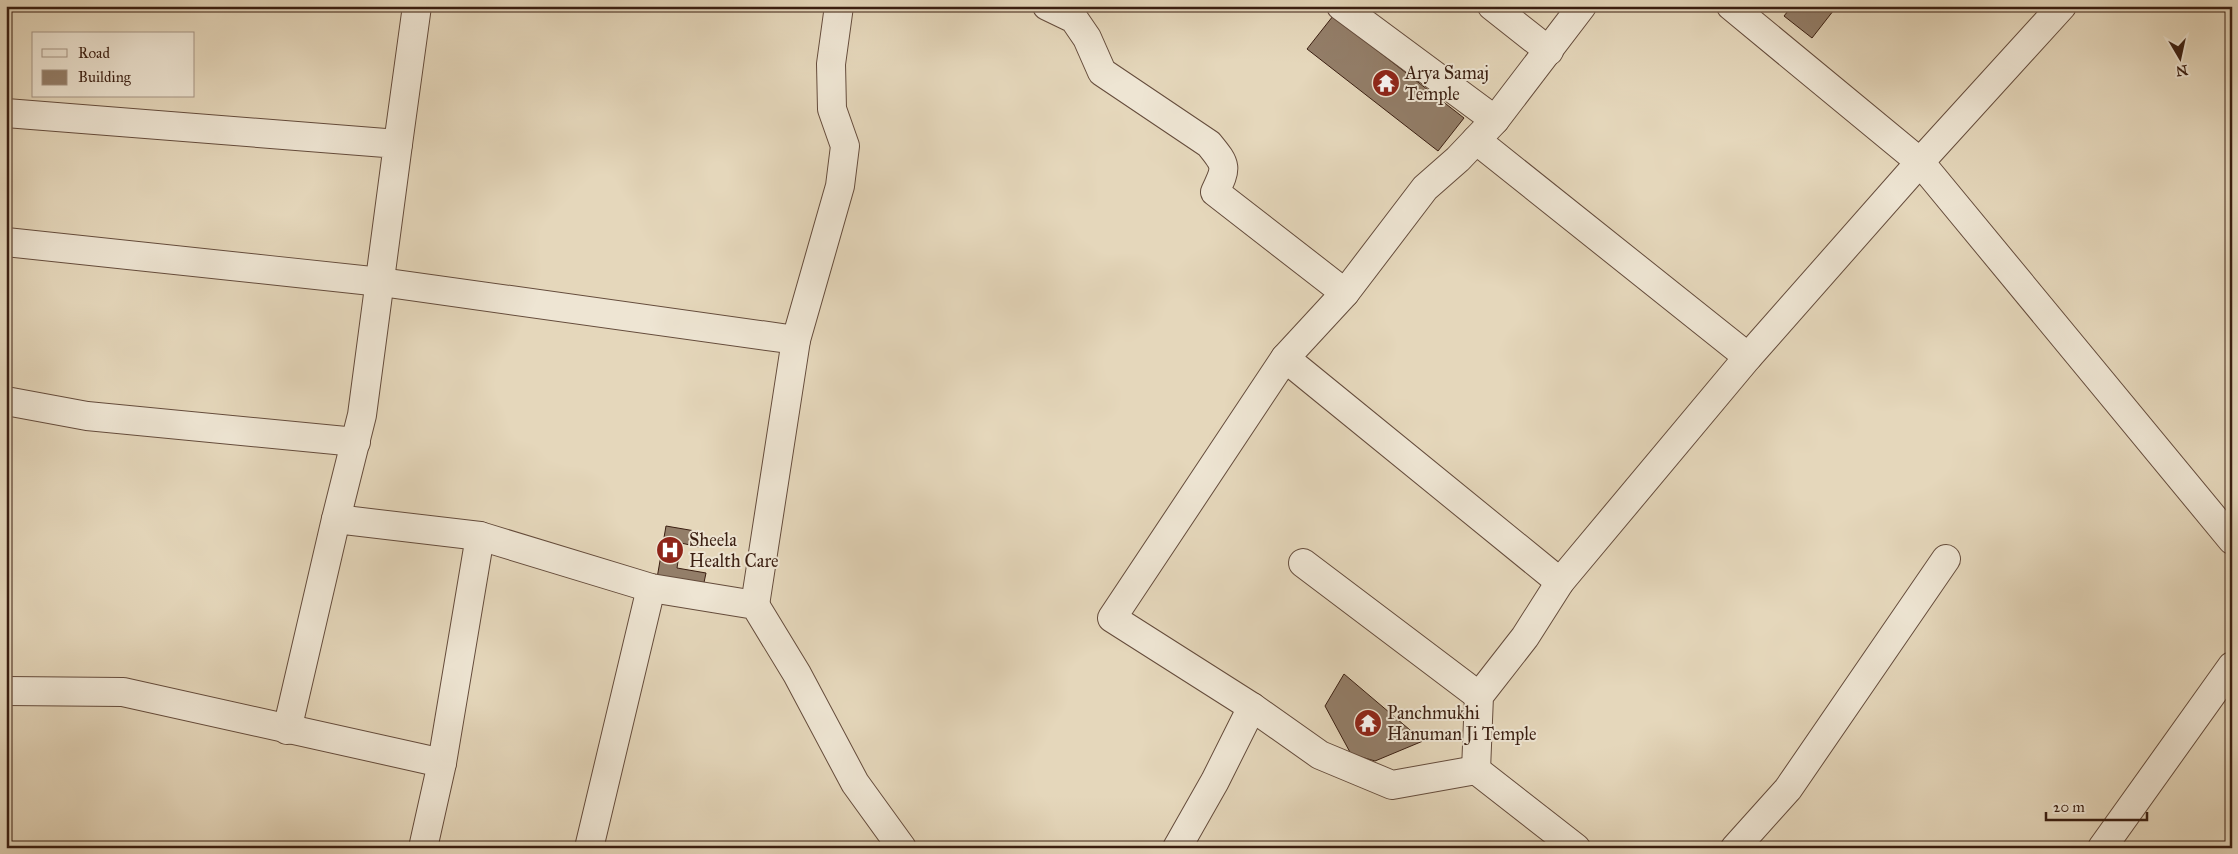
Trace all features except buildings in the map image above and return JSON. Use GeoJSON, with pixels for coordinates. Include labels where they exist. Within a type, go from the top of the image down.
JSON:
{"type":"FeatureCollection","features":[{"type":"Feature","properties":{"kind":"street"},"geometry":{"type":"LineString","coordinates":[[287,730],[362,415],[417,6]]}},
{"type":"Feature","properties":{"kind":"street"},"geometry":{"type":"LineString","coordinates":[[839,6],[831,64],[832,108],[845,146],[840,186],[796,340],[755,605],[797,674],[855,783],[902,848]]}},
{"type":"Feature","properties":{"kind":"street"},"geometry":{"type":"LineString","coordinates":[[1047,6],[1077,13],[1102,72],[1209,144],[1222,160],[1225,171],[1215,192],[1345,293]]}},
{"type":"Feature","properties":{"kind":"street"},"geometry":{"type":"LineString","coordinates":[[1341,6],[1495,120]]}},
{"type":"Feature","properties":{"kind":"street"},"geometry":{"type":"LineString","coordinates":[[1492,6],[1549,50]]}},
{"type":"Feature","properties":{"kind":"street"},"geometry":{"type":"LineString","coordinates":[[1576,848],[1476,770],[1392,785],[1320,755],[1252,707],[1112,618],[1285,358],[1345,293],[1425,188],[1495,120],[1582,6]]}},
{"type":"Feature","properties":{"kind":"street"},"geometry":{"type":"LineString","coordinates":[[1731,6],[1920,162],[2232,540]]}},
{"type":"Feature","properties":{"kind":"street"},"geometry":{"type":"LineString","coordinates":[[1476,770],[1479,696],[1525,637],[1560,582],[1748,357],[1920,162],[2062,6]]}},
{"type":"Feature","properties":{"kind":"street"},"geometry":{"type":"LineString","coordinates":[[6,113],[398,144]]}},
{"type":"Feature","properties":{"kind":"street"},"geometry":{"type":"LineString","coordinates":[[1476,140],[1748,357]]}},
{"type":"Feature","properties":{"kind":"street"},"geometry":{"type":"LineString","coordinates":[[6,242],[380,282],[796,340]]}},
{"type":"Feature","properties":{"kind":"street"},"geometry":{"type":"LineString","coordinates":[[1285,358],[1560,582]]}},
{"type":"Feature","properties":{"kind":"street"},"geometry":{"type":"LineString","coordinates":[[6,401],[88,416],[356,442]]}},
{"type":"Feature","properties":{"kind":"street"},"geometry":{"type":"LineString","coordinates":[[336,519],[480,536],[651,588],[755,605]]}},
{"type":"Feature","properties":{"kind":"street"},"geometry":{"type":"LineString","coordinates":[[423,848],[442,763],[480,536]]}},
{"type":"Feature","properties":{"kind":"street"},"geometry":{"type":"LineString","coordinates":[[1735,848],[1788,788],[1946,559]]}},
{"type":"Feature","properties":{"kind":"street"},"geometry":{"type":"LineString","coordinates":[[1303,563],[1479,696]]}},
{"type":"Feature","properties":{"kind":"street"},"geometry":{"type":"LineString","coordinates":[[589,848],[651,588]]}},
{"type":"Feature","properties":{"kind":"street"},"geometry":{"type":"LineString","coordinates":[[2102,848],[2232,666]]}},
{"type":"Feature","properties":{"kind":"street"},"geometry":{"type":"LineString","coordinates":[[6,691],[123,692],[442,763]]}},
{"type":"Feature","properties":{"kind":"street"},"geometry":{"type":"LineString","coordinates":[[1177,848],[1215,781],[1252,707]]}},
{"type":"Feature","properties":{"kind":"place","name":"Arya Samaj Temple"},"geometry":{"type":"Point","coordinates":[1386,83]}},
{"type":"Feature","properties":{"kind":"place","name":"Sheela Health Care"},"geometry":{"type":"Point","coordinates":[670,550]}},
{"type":"Feature","properties":{"kind":"place","name":"Panchmukhi Hanuman Ji Temple"},"geometry":{"type":"Point","coordinates":[1368,723]}}]}
